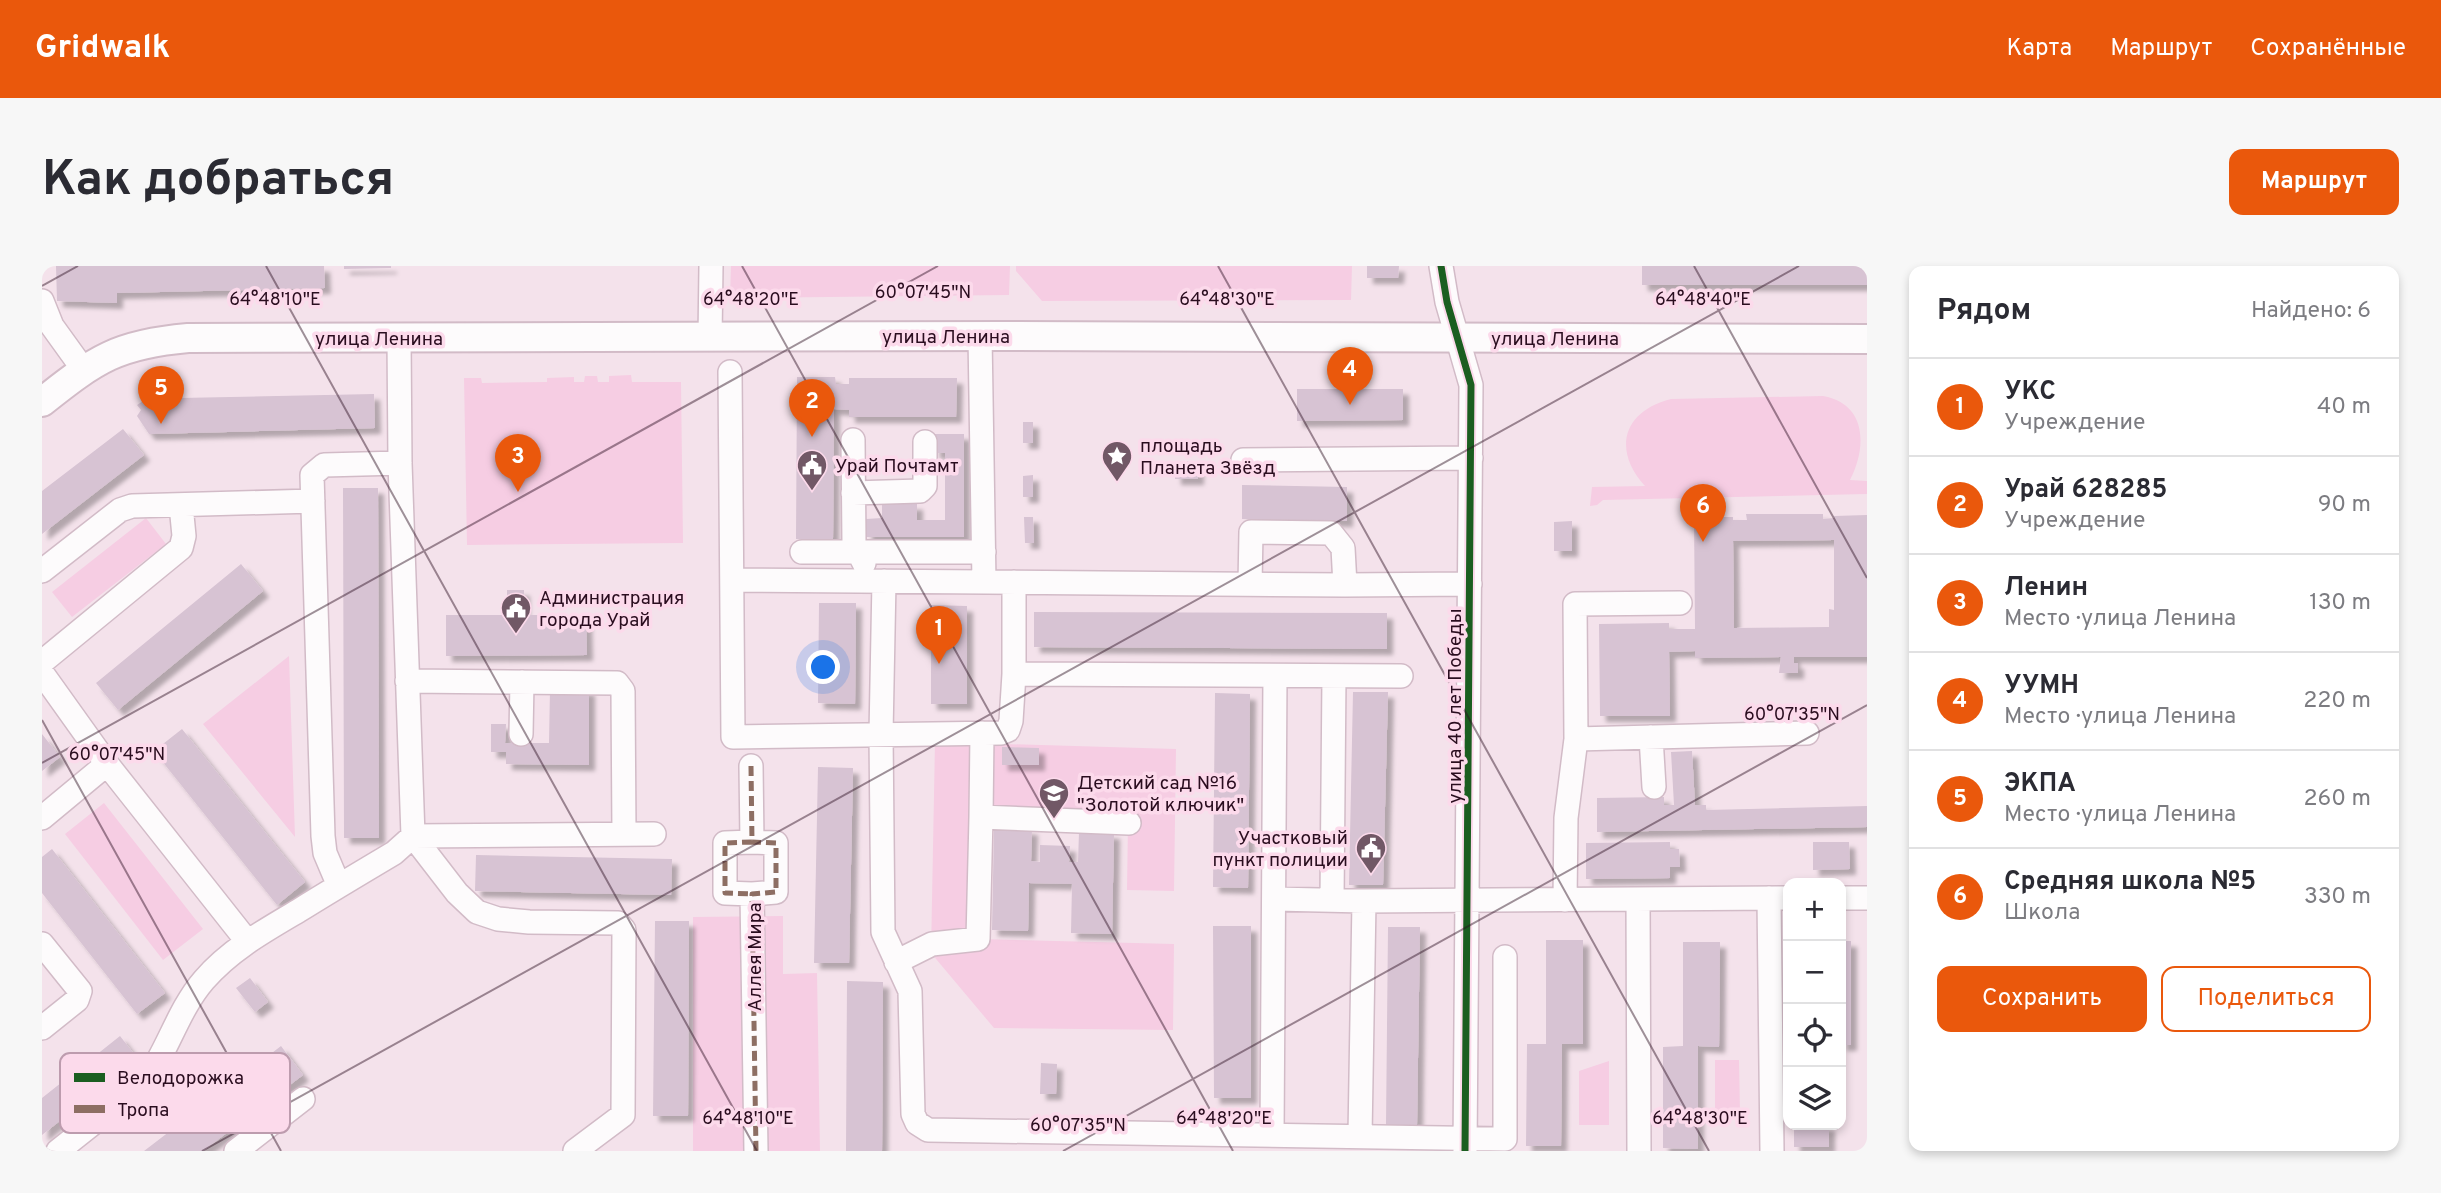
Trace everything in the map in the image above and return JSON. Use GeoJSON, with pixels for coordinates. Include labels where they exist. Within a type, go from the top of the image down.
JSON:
{"type":"FeatureCollection","features":[{"type":"Feature","properties":{"kind":"main road","name":"улица Ленина"},"geometry":{"type":"LineString","coordinates":[[42,402],[83,369],[116,352],[151,341],[188,338],[980,336],[1867,340]]}},
{"type":"Feature","properties":{"kind":"street"},"geometry":{"type":"LineString","coordinates":[[710,338],[711,266]]}},
{"type":"Feature","properties":{"kind":"street","name":"улица 40 лет Победы"},"geometry":{"type":"LineString","coordinates":[[1441,266],[1447,302],[1471,385],[1465,1144]]}},
{"type":"Feature","properties":{"kind":"street"},"geometry":{"type":"LineString","coordinates":[[42,301],[52,326],[83,369]]}},
{"type":"Feature","properties":{"kind":"street"},"geometry":{"type":"LineString","coordinates":[[980,336],[984,582]]}},
{"type":"Feature","properties":{"kind":"street"},"geometry":{"type":"LineString","coordinates":[[399,338],[400,463],[413,836],[457,893],[477,912],[498,919],[528,922],[618,923],[624,930],[623,1115],[575,1151]]}},
{"type":"Feature","properties":{"kind":"street"},"geometry":{"type":"LineString","coordinates":[[730,372],[733,737],[1001,733],[1008,730],[1012,721],[1014,674],[1014,583]]}},
{"type":"Feature","properties":{"kind":"street"},"geometry":{"type":"LineString","coordinates":[[853,440],[854,543],[879,581],[883,932],[910,991],[913,1114],[917,1124],[928,1130],[1360,1136],[1505,1145],[1505,957]]}},
{"type":"Feature","properties":{"kind":"street"},"geometry":{"type":"LineString","coordinates":[[853,493],[920,491],[925,486],[925,442]]}},
{"type":"Feature","properties":{"kind":"street"},"geometry":{"type":"LineString","coordinates":[[1243,460],[1471,458]]}},
{"type":"Feature","properties":{"kind":"street"},"geometry":{"type":"LineString","coordinates":[[339,886],[327,860],[323,836],[313,475],[324,466],[400,463]]}},
{"type":"Feature","properties":{"kind":"street"},"geometry":{"type":"LineString","coordinates":[[42,571],[120,510],[132,506],[313,501]]}},
{"type":"Feature","properties":{"kind":"street"},"geometry":{"type":"LineString","coordinates":[[42,662],[181,548],[184,536],[181,505]]}},
{"type":"Feature","properties":{"kind":"street"},"geometry":{"type":"LineString","coordinates":[[1250,584],[1245,532],[1331,533],[1343,548],[1345,585]]}},
{"type":"Feature","properties":{"kind":"street"},"geometry":{"type":"LineString","coordinates":[[802,552],[984,552]]}},
{"type":"Feature","properties":{"kind":"street"},"geometry":{"type":"LineString","coordinates":[[732,580],[1470,584]]}},
{"type":"Feature","properties":{"kind":"street"},"geometry":{"type":"LineString","coordinates":[[1565,900],[1566,818],[1576,739],[1575,604],[1680,603]]}},
{"type":"Feature","properties":{"kind":"street"},"geometry":{"type":"LineString","coordinates":[[42,673],[107,764],[247,941]]}},
{"type":"Feature","properties":{"kind":"street"},"geometry":{"type":"LineString","coordinates":[[1014,674],[1401,676]]}},
{"type":"Feature","properties":{"kind":"street"},"geometry":{"type":"LineString","coordinates":[[1272,1135],[1275,676]]}},
{"type":"Feature","properties":{"kind":"street"},"geometry":{"type":"LineString","coordinates":[[1332,901],[1334,676]]}},
{"type":"Feature","properties":{"kind":"street"},"geometry":{"type":"LineString","coordinates":[[407,681],[617,683],[623,691],[624,834]]}},
{"type":"Feature","properties":{"kind":"street"},"geometry":{"type":"LineString","coordinates":[[521,734],[522,682]]}},
{"type":"Feature","properties":{"kind":"street"},"geometry":{"type":"LineString","coordinates":[[896,961],[932,944],[978,939],[982,733]]}},
{"type":"Feature","properties":{"kind":"street"},"geometry":{"type":"LineString","coordinates":[[1576,739],[1807,733]]}},
{"type":"Feature","properties":{"kind":"street"},"geometry":{"type":"LineString","coordinates":[[1651,737],[1654,787]]}},
{"type":"Feature","properties":{"kind":"street"},"geometry":{"type":"LineString","coordinates":[[43,817],[107,764]]}},
{"type":"Feature","properties":{"kind":"street"},"geometry":{"type":"LineString","coordinates":[[751,766],[751,842]]}},
{"type":"Feature","properties":{"kind":"street"},"geometry":{"type":"LineString","coordinates":[[981,817],[1129,822]]}},
{"type":"Feature","properties":{"kind":"street"},"geometry":{"type":"LineString","coordinates":[[162,1053],[184,1009],[202,982],[223,960],[247,941],[394,853],[413,836],[654,834]]}},
{"type":"Feature","properties":{"kind":"street","name":"Аллея Мира"},"geometry":{"type":"LineString","coordinates":[[725,843],[776,843],[776,892],[752,894],[725,893],[725,843]]}},
{"type":"Feature","properties":{"kind":"street","name":"Аллея Мира"},"geometry":{"type":"LineString","coordinates":[[752,894],[756,1151]]}},
{"type":"Feature","properties":{"kind":"street"},"geometry":{"type":"LineString","coordinates":[[1275,899],[1364,901],[1779,898],[1772,1151]]}},
{"type":"Feature","properties":{"kind":"street"},"geometry":{"type":"LineString","coordinates":[[1846,898],[1867,898]]}},
{"type":"Feature","properties":{"kind":"street"},"geometry":{"type":"LineString","coordinates":[[1638,899],[1639,1151]]}},
{"type":"Feature","properties":{"kind":"street"},"geometry":{"type":"LineString","coordinates":[[1360,1136],[1364,901]]}},
{"type":"Feature","properties":{"kind":"street"},"geometry":{"type":"LineString","coordinates":[[42,944],[80,991],[77,1000],[42,1028]]}},
{"type":"Feature","properties":{"kind":"street"},"geometry":{"type":"LineString","coordinates":[[290,1109],[303,1099]]}},
{"type":"Feature","properties":{"kind":"street"},"geometry":{"type":"LineString","coordinates":[[58,1151],[81,1133]]}},
{"type":"Feature","properties":{"kind":"street"},"geometry":{"type":"LineString","coordinates":[[236,1151],[259,1133]]}},
{"type":"Feature","properties":{"kind":"shaded area"},"geometry":{"type":"Polygon","coordinates":[[[731,266],[1010,266],[1009,295],[730,298],[731,266]]]}},
{"type":"Feature","properties":{"kind":"shaded area"},"geometry":{"type":"Polygon","coordinates":[[[1016,266],[1352,266],[1351,300],[1042,301],[1016,271],[1016,266]]]}},
{"type":"Feature","properties":{"kind":"shaded area"},"geometry":{"type":"Polygon","coordinates":[[[631,375],[632,382],[681,382],[683,543],[467,545],[464,378],[481,378],[482,383],[547,382],[547,378],[574,377],[574,382],[584,382],[585,376],[597,376],[598,382],[609,382],[609,376],[631,375]]]}},
{"type":"Feature","properties":{"kind":"shaded area"},"geometry":{"type":"Polygon","coordinates":[[[1823,396],[1848,408],[1855,417],[1861,441],[1856,467],[1850,480],[1867,481],[1867,494],[1603,500],[1590,506],[1592,487],[1645,486],[1628,459],[1626,446],[1633,422],[1655,405],[1671,399],[1823,396]]]}},
{"type":"Feature","properties":{"kind":"shaded area"},"geometry":{"type":"Polygon","coordinates":[[[146,518],[166,544],[72,617],[52,592],[146,518]]]}},
{"type":"Feature","properties":{"kind":"shaded area"},"geometry":{"type":"Polygon","coordinates":[[[289,656],[295,837],[203,724],[289,656]]]}},
{"type":"Feature","properties":{"kind":"shaded area","name":"Детский сад №16 \"Золотой ключик\""},"geometry":{"type":"Polygon","coordinates":[[[935,742],[1176,749],[1174,891],[1127,890],[1128,823],[981,817],[979,939],[1174,944],[1173,1030],[994,1028],[931,953],[935,742]]]}},
{"type":"Feature","properties":{"kind":"shaded area"},"geometry":{"type":"Polygon","coordinates":[[[104,803],[203,929],[163,960],[65,834],[104,803]]]}},
{"type":"Feature","properties":{"kind":"shaded area"},"geometry":{"type":"Polygon","coordinates":[[[783,916],[783,974],[817,973],[820,1151],[693,1151],[693,917],[783,916]]]}},
{"type":"Feature","properties":{"kind":"shaded area"},"geometry":{"type":"Polygon","coordinates":[[[1715,1060],[1739,1060],[1740,1112],[1715,1113],[1715,1060]]]}},
{"type":"Feature","properties":{"kind":"shaded area"},"geometry":{"type":"Polygon","coordinates":[[[1609,1061],[1609,1125],[1579,1125],[1579,1071],[1609,1061]]]}},
{"type":"Feature","properties":{"kind":"building"},"geometry":{"type":"Polygon","coordinates":[[[56,266],[324,266],[325,288],[117,293],[117,303],[57,301],[56,266]]]}},
{"type":"Feature","properties":{"kind":"building"},"geometry":{"type":"Polygon","coordinates":[[[344,266],[391,266],[391,268],[344,269],[344,266]]]}},
{"type":"Feature","properties":{"kind":"building"},"geometry":{"type":"Polygon","coordinates":[[[1367,266],[1399,266],[1398,278],[1367,278],[1367,266]]]}},
{"type":"Feature","properties":{"kind":"building"},"geometry":{"type":"Polygon","coordinates":[[[1642,266],[1867,266],[1867,285],[1642,285],[1642,266]]]}},
{"type":"Feature","properties":{"kind":"building"},"geometry":{"type":"Polygon","coordinates":[[[797,377],[835,377],[836,384],[849,384],[849,378],[957,378],[956,417],[849,417],[849,410],[834,409],[833,539],[796,539],[797,377]]]}},
{"type":"Feature","properties":{"kind":"building"},"geometry":{"type":"Polygon","coordinates":[[[1297,389],[1403,389],[1403,420],[1297,421],[1297,389]]]}},
{"type":"Feature","properties":{"kind":"building"},"geometry":{"type":"Polygon","coordinates":[[[374,394],[375,428],[149,434],[137,416],[141,410],[137,405],[146,399],[149,403],[159,399],[179,398],[374,394]]]}},
{"type":"Feature","properties":{"kind":"building"},"geometry":{"type":"Polygon","coordinates":[[[1023,422],[1033,422],[1033,443],[1023,443],[1023,422]]]}},
{"type":"Feature","properties":{"kind":"building"},"geometry":{"type":"Polygon","coordinates":[[[123,429],[144,455],[42,534],[42,491],[123,429]]]}},
{"type":"Feature","properties":{"kind":"building"},"geometry":{"type":"Polygon","coordinates":[[[934,434],[964,434],[964,537],[866,537],[866,519],[882,518],[882,504],[917,504],[917,520],[945,520],[945,453],[934,453],[934,434]]]}},
{"type":"Feature","properties":{"kind":"building"},"geometry":{"type":"Polygon","coordinates":[[[1175,461],[1198,461],[1198,479],[1175,479],[1175,461]]]}},
{"type":"Feature","properties":{"kind":"building"},"geometry":{"type":"Polygon","coordinates":[[[1033,475],[1033,497],[1023,497],[1023,476],[1033,475]]]}},
{"type":"Feature","properties":{"kind":"building"},"geometry":{"type":"Polygon","coordinates":[[[1242,485],[1347,487],[1347,521],[1242,519],[1242,485]]]}},
{"type":"Feature","properties":{"kind":"building"},"geometry":{"type":"Polygon","coordinates":[[[343,488],[378,488],[379,838],[344,838],[343,488]]]}},
{"type":"Feature","properties":{"kind":"building"},"geometry":{"type":"Polygon","coordinates":[[[1746,514],[1823,514],[1823,519],[1867,515],[1867,657],[1794,657],[1794,663],[1798,663],[1798,673],[1779,673],[1781,657],[1695,658],[1695,651],[1669,652],[1670,716],[1600,716],[1599,624],[1669,623],[1669,629],[1695,629],[1694,517],[1733,517],[1733,520],[1747,520],[1746,514]],[[1834,540],[1733,541],[1734,628],[1829,627],[1829,609],[1834,610],[1834,540]]]}},
{"type":"Feature","properties":{"kind":"building"},"geometry":{"type":"Polygon","coordinates":[[[1024,517],[1033,517],[1034,543],[1025,543],[1024,517]]]}},
{"type":"Feature","properties":{"kind":"building"},"geometry":{"type":"Polygon","coordinates":[[[1572,521],[1572,551],[1554,551],[1554,522],[1572,521]]]}},
{"type":"Feature","properties":{"kind":"building"},"geometry":{"type":"Polygon","coordinates":[[[241,564],[263,591],[118,710],[96,683],[241,564]]]}},
{"type":"Feature","properties":{"kind":"building","name":"Администрация города Урай"},"geometry":{"type":"Polygon","coordinates":[[[507,590],[524,590],[524,615],[586,615],[587,655],[446,656],[446,615],[507,615],[507,590]]]}},
{"type":"Feature","properties":{"kind":"building"},"geometry":{"type":"Polygon","coordinates":[[[819,603],[856,603],[855,704],[818,703],[819,603]]]}},
{"type":"Feature","properties":{"kind":"building"},"geometry":{"type":"Polygon","coordinates":[[[931,605],[967,606],[967,704],[931,704],[931,605]]]}},
{"type":"Feature","properties":{"kind":"building"},"geometry":{"type":"Polygon","coordinates":[[[1034,612],[1387,613],[1387,649],[1034,647],[1034,612]]]}},
{"type":"Feature","properties":{"kind":"building"},"geometry":{"type":"Polygon","coordinates":[[[550,689],[589,689],[589,765],[506,764],[506,752],[491,752],[491,724],[506,724],[505,743],[549,743],[550,689]]]}},
{"type":"Feature","properties":{"kind":"building"},"geometry":{"type":"Polygon","coordinates":[[[1353,692],[1388,692],[1383,885],[1349,885],[1353,692]]]}},
{"type":"Feature","properties":{"kind":"building"},"geometry":{"type":"Polygon","coordinates":[[[1215,693],[1250,694],[1248,888],[1213,887],[1215,693]]]}},
{"type":"Feature","properties":{"kind":"building"},"geometry":{"type":"Polygon","coordinates":[[[182,729],[305,882],[277,905],[154,751],[182,729]]]}},
{"type":"Feature","properties":{"kind":"building"},"geometry":{"type":"Polygon","coordinates":[[[42,734],[60,757],[42,771],[42,734]]]}},
{"type":"Feature","properties":{"kind":"building"},"geometry":{"type":"Polygon","coordinates":[[[1002,747],[1039,748],[1039,765],[1002,765],[1002,747]]]}},
{"type":"Feature","properties":{"kind":"building"},"geometry":{"type":"Polygon","coordinates":[[[1692,751],[1695,805],[1706,805],[1706,810],[1867,806],[1867,827],[1597,832],[1597,798],[1664,797],[1664,805],[1674,805],[1671,752],[1692,751]]]}},
{"type":"Feature","properties":{"kind":"building"},"geometry":{"type":"Polygon","coordinates":[[[818,767],[853,768],[849,963],[814,963],[818,767]]]}},
{"type":"Feature","properties":{"kind":"building"},"geometry":{"type":"Polygon","coordinates":[[[994,828],[1032,829],[1031,861],[1040,862],[1040,845],[1070,846],[1069,862],[1078,862],[1079,832],[1114,833],[1112,934],[1071,933],[1072,884],[1029,883],[1028,931],[992,930],[994,828]]]}},
{"type":"Feature","properties":{"kind":"building"},"geometry":{"type":"Polygon","coordinates":[[[1670,842],[1670,849],[1679,849],[1680,867],[1670,867],[1670,878],[1586,879],[1586,843],[1670,842]]]}},
{"type":"Feature","properties":{"kind":"building"},"geometry":{"type":"Polygon","coordinates":[[[1813,842],[1849,842],[1850,869],[1813,870],[1813,842]]]}},
{"type":"Feature","properties":{"kind":"building"},"geometry":{"type":"Polygon","coordinates":[[[52,849],[165,993],[137,1014],[42,893],[42,857],[52,849]]]}},
{"type":"Feature","properties":{"kind":"building"},"geometry":{"type":"Polygon","coordinates":[[[476,855],[672,859],[671,895],[475,891],[476,855]]]}},
{"type":"Feature","properties":{"kind":"building"},"geometry":{"type":"Polygon","coordinates":[[[655,921],[689,921],[688,1116],[653,1116],[655,921]]]}},
{"type":"Feature","properties":{"kind":"building"},"geometry":{"type":"Polygon","coordinates":[[[1213,926],[1251,926],[1251,1098],[1214,1098],[1213,926]]]}},
{"type":"Feature","properties":{"kind":"building"},"geometry":{"type":"Polygon","coordinates":[[[1388,927],[1420,927],[1417,1125],[1386,1125],[1388,927]]]}},
{"type":"Feature","properties":{"kind":"building"},"geometry":{"type":"Polygon","coordinates":[[[1546,940],[1583,940],[1583,1044],[1562,1044],[1561,1146],[1526,1146],[1527,1044],[1546,1044],[1546,940]]]}},
{"type":"Feature","properties":{"kind":"building"},"geometry":{"type":"Polygon","coordinates":[[[1846,941],[1851,941],[1851,1045],[1846,1045],[1846,941]]]}},
{"type":"Feature","properties":{"kind":"building"},"geometry":{"type":"Polygon","coordinates":[[[1683,942],[1720,942],[1719,1047],[1698,1046],[1698,1149],[1663,1148],[1663,1047],[1683,1046],[1683,942]]]}},
{"type":"Feature","properties":{"kind":"building"},"geometry":{"type":"Polygon","coordinates":[[[250,978],[268,1002],[255,1012],[236,988],[250,978]]]}},
{"type":"Feature","properties":{"kind":"building"},"geometry":{"type":"Polygon","coordinates":[[[847,981],[883,982],[882,1151],[846,1151],[847,981]]]}},
{"type":"Feature","properties":{"kind":"building"},"geometry":{"type":"Polygon","coordinates":[[[120,1036],[133,1053],[99,1053],[120,1036]]]}},
{"type":"Feature","properties":{"kind":"building"},"geometry":{"type":"Polygon","coordinates":[[[281,1046],[286,1053],[272,1053],[281,1046]]]}},
{"type":"Feature","properties":{"kind":"building"},"geometry":{"type":"Polygon","coordinates":[[[290,1058],[303,1075],[290,1085],[290,1058]]]}},
{"type":"Feature","properties":{"kind":"building"},"geometry":{"type":"Polygon","coordinates":[[[1041,1063],[1057,1064],[1056,1094],[1040,1094],[1041,1063]]]}},
{"type":"Feature","properties":{"kind":"building"},"geometry":{"type":"Polygon","coordinates":[[[60,1084],[60,1121],[42,1135],[42,1098],[60,1084]]]}},
{"type":"Feature","properties":{"kind":"building"},"geometry":{"type":"Polygon","coordinates":[[[1794,1130],[1829,1130],[1829,1147],[1794,1147],[1794,1130]]]}},
{"type":"Feature","properties":{"kind":"building"},"geometry":{"type":"Polygon","coordinates":[[[167,1133],[227,1133],[203,1151],[144,1151],[167,1133]]]}},
{"type":"Feature","properties":{"kind":"marked path"},"geometry":{"type":"LineString","coordinates":[[751,766],[752,842],[776,843],[776,892],[752,894],[756,1151]]}},
{"type":"Feature","properties":{"kind":"marked path"},"geometry":{"type":"LineString","coordinates":[[752,842],[725,843],[725,893],[752,894]]}},
{"type":"Feature","properties":{"kind":"cycle path"},"geometry":{"type":"LineString","coordinates":[[1441,266],[1447,302],[1471,385],[1465,1151]]}},
{"type":"Feature","properties":{"kind":"place","name":"УУМН"},"geometry":{"type":"Point","coordinates":[1350,405]}},
{"type":"Feature","properties":{"kind":"place","name":"ЭКПА"},"geometry":{"type":"Point","coordinates":[161,424]}},
{"type":"Feature","properties":{"kind":"place","name":"Урай 628285"},"geometry":{"type":"Point","coordinates":[812,437]}},
{"type":"Feature","properties":{"kind":"place","name":"площадь Планета Звёзд"},"geometry":{"type":"Point","coordinates":[1117,483]}},
{"type":"Feature","properties":{"kind":"place","name":"Ленин"},"geometry":{"type":"Point","coordinates":[518,492]}},
{"type":"Feature","properties":{"kind":"place","name":"Урай Почтамт"},"geometry":{"type":"Point","coordinates":[812,492]}},
{"type":"Feature","properties":{"kind":"place","name":"Средняя школа №5"},"geometry":{"type":"Point","coordinates":[1703,542]}},
{"type":"Feature","properties":{"kind":"place","name":"Администрация города Урай"},"geometry":{"type":"Point","coordinates":[516,635]}},
{"type":"Feature","properties":{"kind":"place","name":"УКС"},"geometry":{"type":"Point","coordinates":[939,664]}},
{"type":"Feature","properties":{"kind":"place","name":"Детский сад №16 \"Золотой ключик\""},"geometry":{"type":"Point","coordinates":[1054,820]}},
{"type":"Feature","properties":{"kind":"place","name":"Участковый пункт полиции"},"geometry":{"type":"Point","coordinates":[1371,875]}}]}
